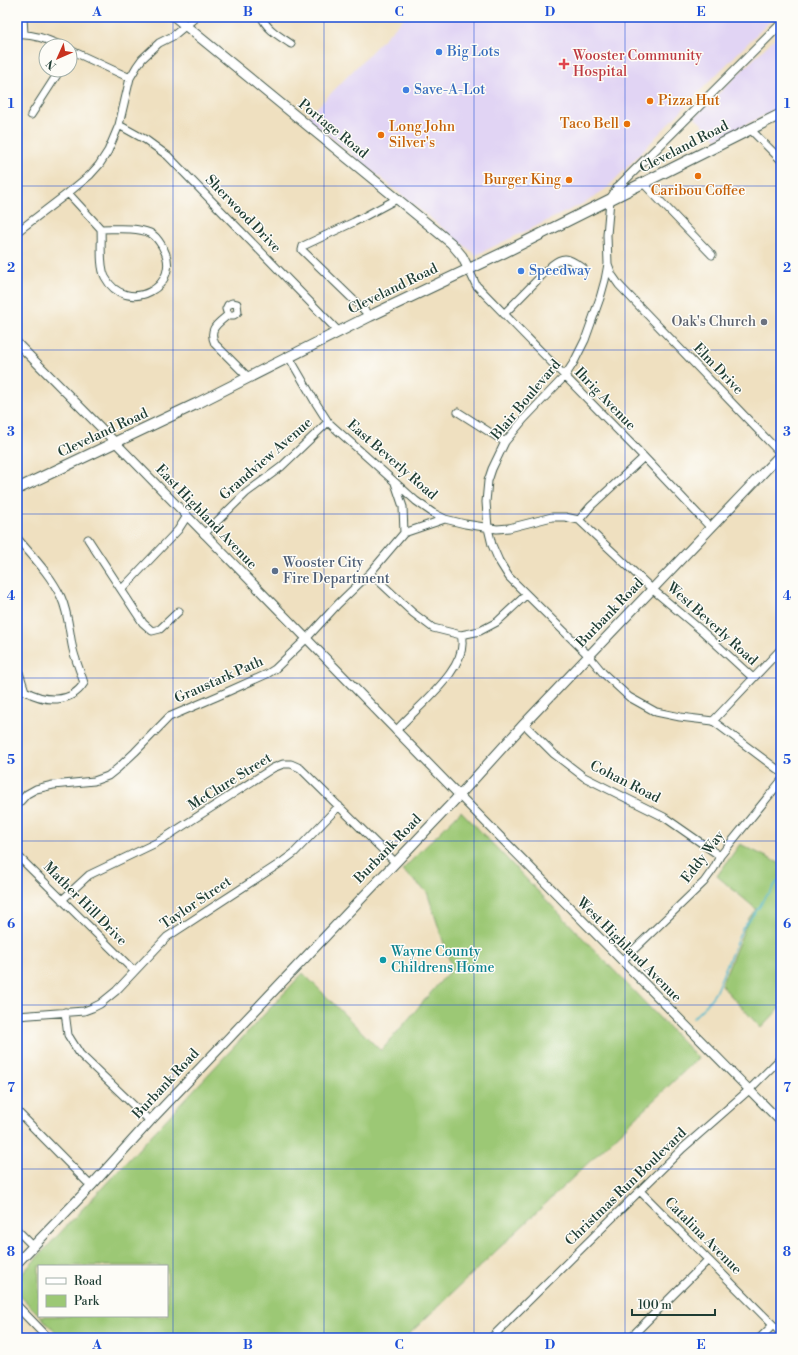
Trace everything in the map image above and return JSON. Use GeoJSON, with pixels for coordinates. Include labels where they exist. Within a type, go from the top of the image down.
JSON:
{"type":"FeatureCollection","features":[{"type":"Feature","properties":{"kind":"main road","name":"Portage Road"},"geometry":{"type":"LineString","coordinates":[[175,17],[451,243],[462,256],[468,268]]}},
{"type":"Feature","properties":{"kind":"main road","name":"Cleveland Road"},"geometry":{"type":"LineString","coordinates":[[17,489],[196,404],[370,316],[468,268],[505,252],[781,114]]}},
{"type":"Feature","properties":{"kind":"main road","name":"Burbank Road"},"geometry":{"type":"LineString","coordinates":[[17,1263],[459,795],[524,724],[781,454]]}},
{"type":"Feature","properties":{"kind":"street"},"geometry":{"type":"LineString","coordinates":[[22,17],[20,35],[40,38]]}},
{"type":"Feature","properties":{"kind":"street"},"geometry":{"type":"LineString","coordinates":[[18,229],[68,193],[90,175],[99,165],[108,152],[119,125],[130,78],[137,66],[148,53],[196,17]]}},
{"type":"Feature","properties":{"kind":"street"},"geometry":{"type":"LineString","coordinates":[[262,17],[262,20],[271,30],[291,44]]}},
{"type":"Feature","properties":{"kind":"street"},"geometry":{"type":"LineString","coordinates":[[610,200],[618,187],[781,24]]}},
{"type":"Feature","properties":{"kind":"street"},"geometry":{"type":"LineString","coordinates":[[78,54],[130,78]]}},
{"type":"Feature","properties":{"kind":"street"},"geometry":{"type":"LineString","coordinates":[[31,115],[55,78]]}},
{"type":"Feature","properties":{"kind":"street","name":"Sherwood Drive"},"geometry":{"type":"LineString","coordinates":[[119,125],[168,156],[339,332]]}},
{"type":"Feature","properties":{"kind":"street"},"geometry":{"type":"LineString","coordinates":[[750,129],[781,160]]}},
{"type":"Feature","properties":{"kind":"street"},"geometry":{"type":"LineString","coordinates":[[643,183],[712,255]]}},
{"type":"Feature","properties":{"kind":"street"},"geometry":{"type":"LineString","coordinates":[[68,193],[101,229],[104,276],[109,283],[121,292],[130,296],[141,295],[150,292],[157,287],[164,278],[168,266],[166,252],[159,240],[152,233],[142,230],[101,229]]}},
{"type":"Feature","properties":{"kind":"street"},"geometry":{"type":"LineString","coordinates":[[370,316],[302,250],[303,246],[354,222],[397,199]]}},
{"type":"Feature","properties":{"kind":"street","name":"Blair Boulevard"},"geometry":{"type":"LineString","coordinates":[[610,200],[607,235],[608,264],[600,298],[585,340],[565,376],[524,419],[505,442],[493,465],[488,481],[486,502],[488,528],[494,549],[509,577],[589,656],[608,678],[629,697],[656,712],[713,721]]}},
{"type":"Feature","properties":{"kind":"street"},"geometry":{"type":"LineString","coordinates":[[504,314],[558,260],[569,260],[584,268]]}},
{"type":"Feature","properties":{"kind":"street","name":"Elm Drive"},"geometry":{"type":"LineString","coordinates":[[608,264],[612,275],[619,285],[781,454]]}},
{"type":"Feature","properties":{"kind":"street","name":"Ihrig Avenue"},"geometry":{"type":"LineString","coordinates":[[468,268],[476,285],[711,528]]}},
{"type":"Feature","properties":{"kind":"street"},"geometry":{"type":"LineString","coordinates":[[228,315],[212,330],[212,338],[215,344],[248,377]]}},
{"type":"Feature","properties":{"kind":"street","name":"East Highland Avenue"},"geometry":{"type":"LineString","coordinates":[[17,343],[459,795]]}},
{"type":"Feature","properties":{"kind":"street","name":"East Beverly Road"},"geometry":{"type":"LineString","coordinates":[[288,358],[328,422],[416,500],[433,513],[445,519],[497,529],[509,528],[552,516],[565,516],[579,520]]}},
{"type":"Feature","properties":{"kind":"street"},"geometry":{"type":"LineString","coordinates":[[458,412],[505,442]]}},
{"type":"Feature","properties":{"kind":"street","name":"Grandview Avenue"},"geometry":{"type":"LineString","coordinates":[[204,534],[246,493],[281,467],[328,422]]}},
{"type":"Feature","properties":{"kind":"street"},"geometry":{"type":"LineString","coordinates":[[644,457],[591,506],[579,520],[652,589]]}},
{"type":"Feature","properties":{"kind":"street"},"geometry":{"type":"LineString","coordinates":[[394,480],[403,507],[404,533],[445,519]]}},
{"type":"Feature","properties":{"kind":"street"},"geometry":{"type":"LineString","coordinates":[[122,589],[178,530],[187,516]]}},
{"type":"Feature","properties":{"kind":"street","name":"Graustark Path"},"geometry":{"type":"LineString","coordinates":[[17,804],[27,794],[36,789],[53,785],[94,781],[108,776],[135,752],[169,717],[267,674],[275,669],[370,573],[404,533]]}},
{"type":"Feature","properties":{"kind":"street"},"geometry":{"type":"LineString","coordinates":[[17,538],[46,572],[62,598],[69,622],[72,646],[84,683],[80,690],[67,698],[50,699],[33,695],[26,691],[17,666]]}},
{"type":"Feature","properties":{"kind":"street"},"geometry":{"type":"LineString","coordinates":[[88,540],[122,589],[143,623],[152,631],[160,629],[179,611]]}},
{"type":"Feature","properties":{"kind":"street"},"geometry":{"type":"LineString","coordinates":[[370,573],[413,613],[434,628],[461,634],[480,631],[497,622],[526,594]]}},
{"type":"Feature","properties":{"kind":"street","name":"West Beverly Road"},"geometry":{"type":"LineString","coordinates":[[652,589],[702,631],[754,678]]}},
{"type":"Feature","properties":{"kind":"street"},"geometry":{"type":"LineString","coordinates":[[396,731],[451,674],[463,644],[461,634]]}},
{"type":"Feature","properties":{"kind":"street"},"geometry":{"type":"LineString","coordinates":[[781,649],[713,721],[781,772]]}},
{"type":"Feature","properties":{"kind":"street","name":"Cohan Road"},"geometry":{"type":"LineString","coordinates":[[524,724],[554,754],[584,777],[664,817],[720,856]]}},
{"type":"Feature","properties":{"kind":"street","name":"McClure Street"},"geometry":{"type":"LineString","coordinates":[[62,900],[89,875],[158,842],[264,773],[283,764],[291,764],[300,768],[395,862]]}},
{"type":"Feature","properties":{"kind":"street","name":"Eddy Way"},"geometry":{"type":"LineString","coordinates":[[622,961],[704,882],[720,856],[781,780]]}},
{"type":"Feature","properties":{"kind":"street","name":"West Highland Avenue"},"geometry":{"type":"LineString","coordinates":[[459,795],[781,1122]]}},
{"type":"Feature","properties":{"kind":"street","name":"Taylor Street"},"geometry":{"type":"LineString","coordinates":[[17,1016],[84,1011],[100,1004],[116,991],[167,937],[282,862],[294,852],[339,806]]}},
{"type":"Feature","properties":{"kind":"street","name":"Mather Hill Drive"},"geometry":{"type":"LineString","coordinates":[[17,855],[134,971]]}},
{"type":"Feature","properties":{"kind":"street"},"geometry":{"type":"LineString","coordinates":[[66,1012],[68,1035],[80,1054],[150,1121]]}},
{"type":"Feature","properties":{"kind":"street","name":"Christmas Run Boulevard"},"geometry":{"type":"LineString","coordinates":[[491,1338],[683,1148],[749,1090],[781,1058]]}},
{"type":"Feature","properties":{"kind":"street"},"geometry":{"type":"LineString","coordinates":[[17,1111],[91,1186]]}},
{"type":"Feature","properties":{"kind":"street","name":"Catalina Avenue"},"geometry":{"type":"LineString","coordinates":[[640,1191],[772,1326],[781,1333]]}},
{"type":"Feature","properties":{"kind":"street"},"geometry":{"type":"LineString","coordinates":[[17,1230],[33,1246]]}},
{"type":"Feature","properties":{"kind":"street"},"geometry":{"type":"LineString","coordinates":[[630,1338],[708,1260]]}},
{"type":"Feature","properties":{"kind":"street"},"geometry":{"type":"LineString","coordinates":[[17,1306],[48,1338]]}},
{"type":"Feature","properties":{"kind":"street"},"geometry":{"type":"LineString","coordinates":[[760,1338],[772,1326]]}},
{"type":"Feature","properties":{"kind":"shaded area"},"geometry":{"type":"Polygon","coordinates":[[[405,17],[774,17],[607,188],[588,201],[476,255],[307,118],[405,17]]]}},
{"type":"Feature","properties":{"kind":"shaded area"},"geometry":{"type":"Polygon","coordinates":[[[781,32],[781,107],[716,139],[695,117],[781,32]]]}},
{"type":"Feature","properties":{"kind":"green space"},"geometry":{"type":"Polygon","coordinates":[[[461,811],[698,1058],[405,1338],[246,1338],[240,1333],[235,1338],[61,1338],[41,1317],[168,1317],[168,1265],[38,1265],[38,1314],[17,1293],[17,1279],[303,973],[381,1051],[452,968],[427,892],[402,870],[461,811]]]}},
{"type":"Feature","properties":{"kind":"green space"},"geometry":{"type":"Polygon","coordinates":[[[740,844],[781,864],[781,1007],[761,1028],[721,985],[749,918],[756,909],[717,876],[740,844]]]}},
{"type":"Feature","properties":{"kind":"waterway"},"geometry":{"type":"LineString","coordinates":[[693,1018],[715,993],[742,929],[760,906],[765,896],[770,893],[777,882],[781,879]]}},
{"type":"Feature","properties":{"kind":"place","name":"Big Lots"},"geometry":{"type":"Point","coordinates":[439,52]}},
{"type":"Feature","properties":{"kind":"place","name":"Wooster Community Hospital"},"geometry":{"type":"Point","coordinates":[564,64]}},
{"type":"Feature","properties":{"kind":"place","name":"Save-A-Lot"},"geometry":{"type":"Point","coordinates":[406,90]}},
{"type":"Feature","properties":{"kind":"place","name":"Pizza Hut"},"geometry":{"type":"Point","coordinates":[650,101]}},
{"type":"Feature","properties":{"kind":"place","name":"Taco Bell"},"geometry":{"type":"Point","coordinates":[627,124]}},
{"type":"Feature","properties":{"kind":"place","name":"Long John Silver's"},"geometry":{"type":"Point","coordinates":[381,135]}},
{"type":"Feature","properties":{"kind":"place","name":"Caribou Coffee"},"geometry":{"type":"Point","coordinates":[698,176]}},
{"type":"Feature","properties":{"kind":"place","name":"Burger King"},"geometry":{"type":"Point","coordinates":[569,180]}},
{"type":"Feature","properties":{"kind":"place","name":"Speedway"},"geometry":{"type":"Point","coordinates":[521,271]}},
{"type":"Feature","properties":{"kind":"place","name":"Oak's Church"},"geometry":{"type":"Point","coordinates":[764,322]}},
{"type":"Feature","properties":{"kind":"place","name":"Wooster City Fire Department"},"geometry":{"type":"Point","coordinates":[275,571]}},
{"type":"Feature","properties":{"kind":"place","name":"Wayne County Childrens Home"},"geometry":{"type":"Point","coordinates":[383,960]}}]}
